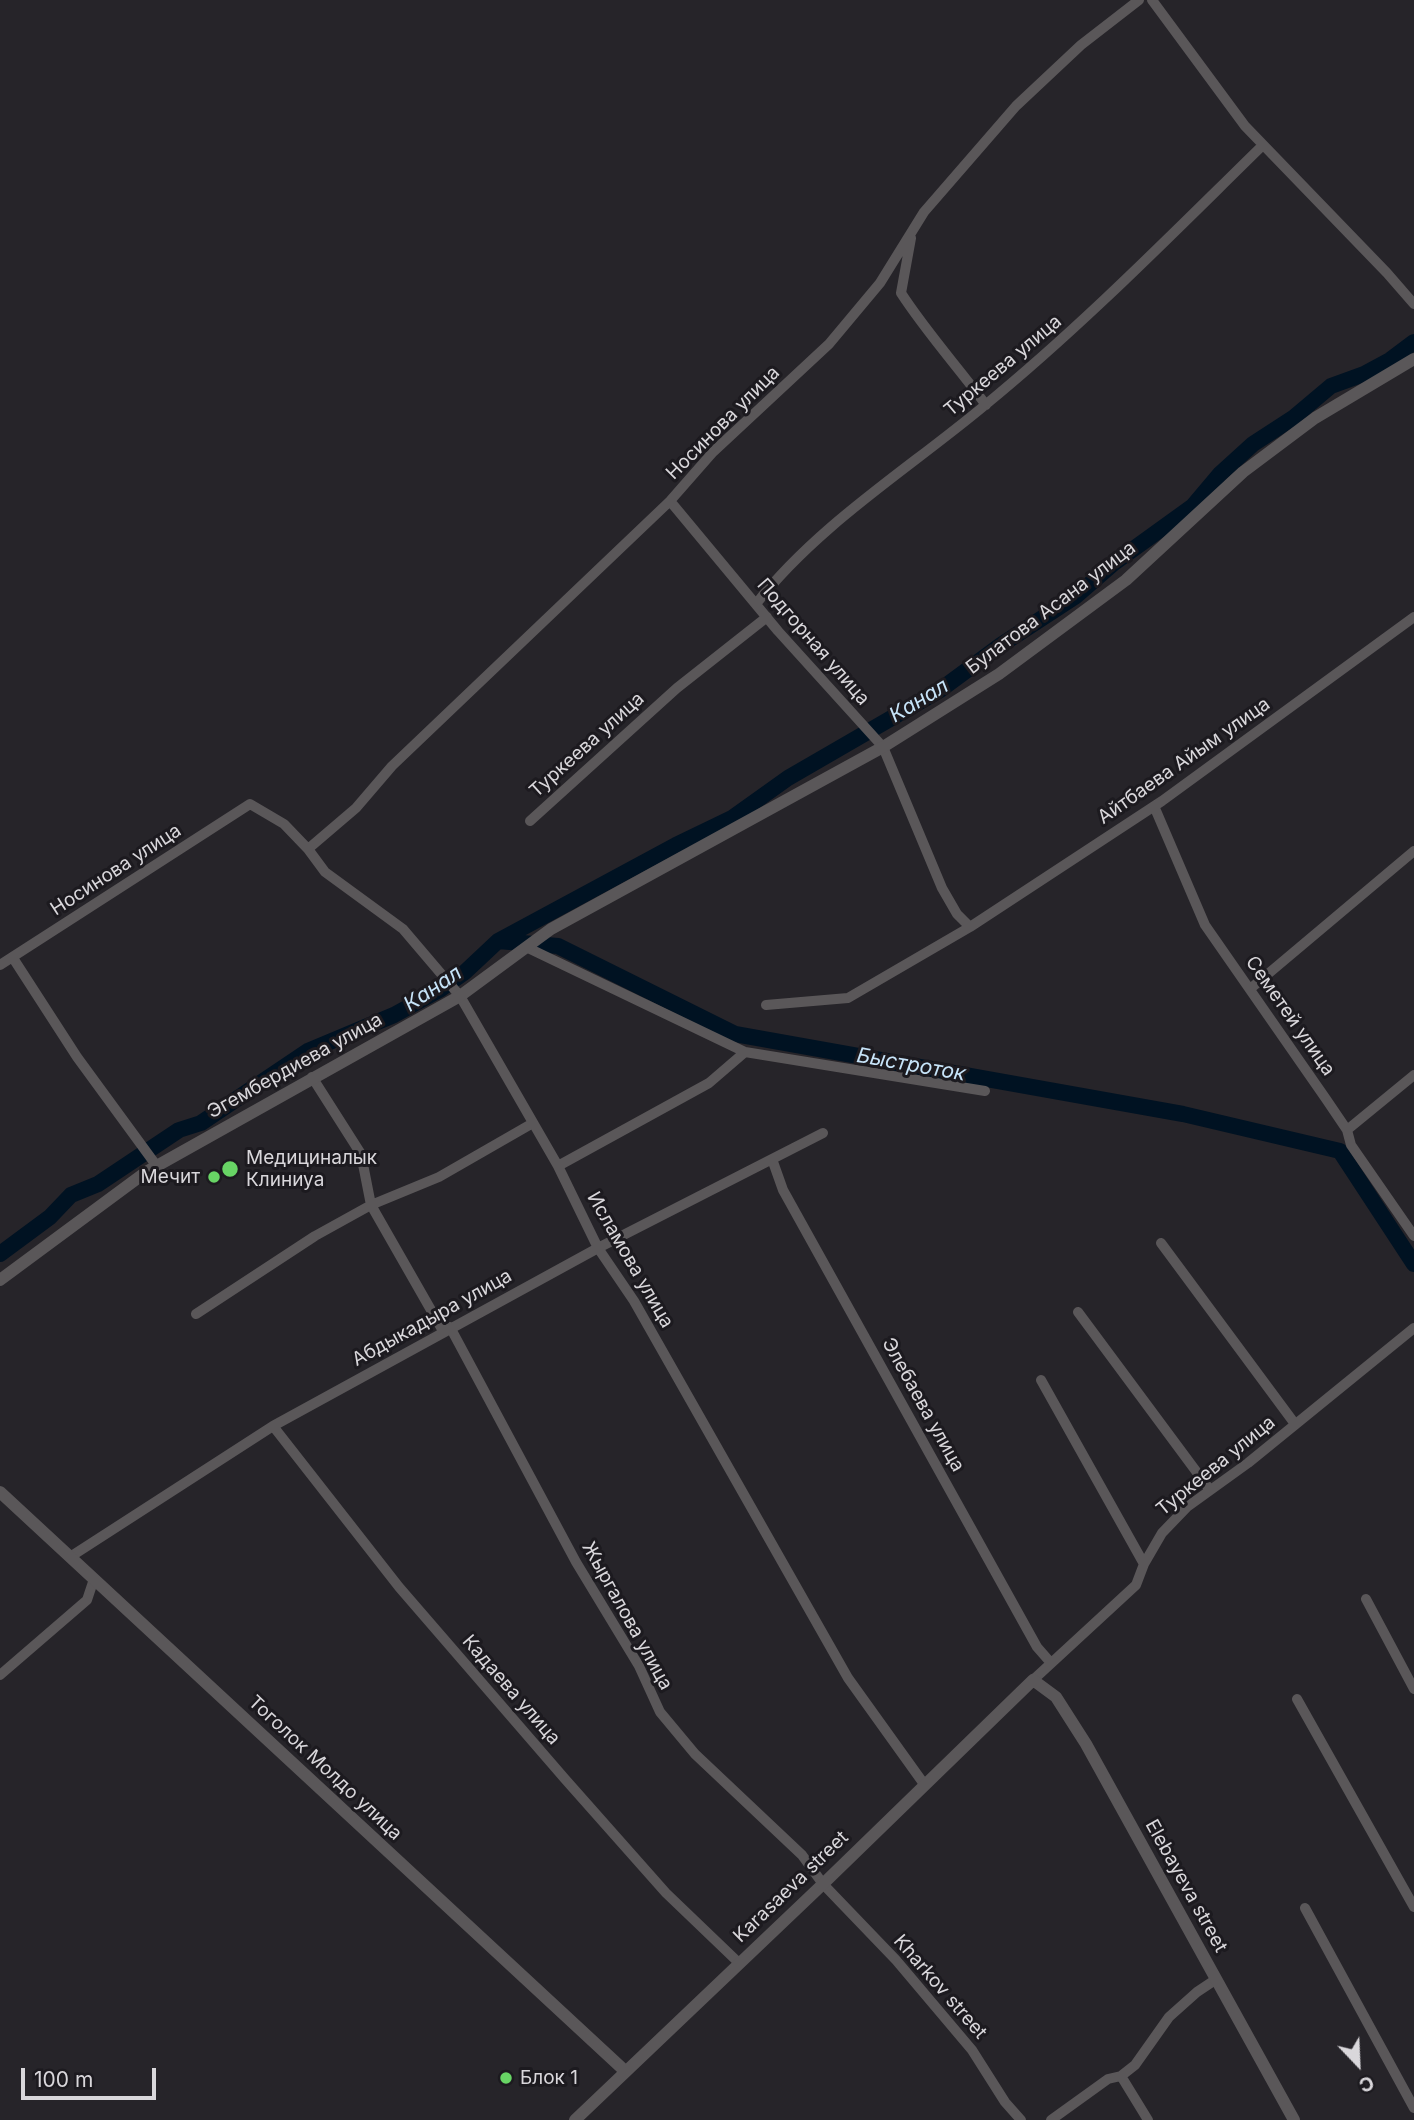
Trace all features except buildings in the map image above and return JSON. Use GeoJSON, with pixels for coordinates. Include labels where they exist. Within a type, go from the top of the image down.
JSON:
{"type":"FeatureCollection","features":[{"type":"Feature","properties":{"kind":"street","name":"Носинова улица"},"geometry":{"type":"LineString","coordinates":[[308,849],[356,808],[392,766],[670,501],[713,452],[829,344],[880,283],[924,212],[1016,106],[1081,45],[1139,0]]}},
{"type":"Feature","properties":{"kind":"street"},"geometry":{"type":"LineString","coordinates":[[1152,0],[1245,126],[1414,304]]}},
{"type":"Feature","properties":{"kind":"street","name":"Туркеева улица"},"geometry":{"type":"LineString","coordinates":[[756,604],[799,555],[986,405],[1067,336],[1263,145]]}},
{"type":"Feature","properties":{"kind":"street"},"geometry":{"type":"LineString","coordinates":[[911,232],[901,293],[921,323],[986,405]]}},
{"type":"Feature","properties":{"kind":"street","name":"Булатова Асана улица"},"geometry":{"type":"LineString","coordinates":[[725,835],[883,747],[999,674],[1126,580],[1243,472],[1315,418],[1414,359]]}},
{"type":"Feature","properties":{"kind":"street","name":"Подгорная улица"},"geometry":{"type":"LineString","coordinates":[[670,501],[767,617],[883,747],[942,888],[957,914],[970,927]]}},
{"type":"Feature","properties":{"kind":"street","name":"Туркеева улица"},"geometry":{"type":"LineString","coordinates":[[530,821],[677,688],[767,617]]}},
{"type":"Feature","properties":{"kind":"street","name":"Айтбаева Айым улица"},"geometry":{"type":"LineString","coordinates":[[766,1005],[848,998],[970,927],[1154,806],[1414,617]]}},
{"type":"Feature","properties":{"kind":"street","name":"Носинова улица"},"geometry":{"type":"LineString","coordinates":[[0,965],[250,804]]}},
{"type":"Feature","properties":{"kind":"street","name":"Исламова улица"},"geometry":{"type":"LineString","coordinates":[[250,804],[284,824],[325,872],[403,929],[460,996],[558,1166],[598,1248],[634,1301],[848,1678],[924,1784]]}},
{"type":"Feature","properties":{"kind":"street","name":"Семетей улица"},"geometry":{"type":"LineString","coordinates":[[1154,806],[1205,925],[1346,1130],[1351,1145],[1414,1236]]}},
{"type":"Feature","properties":{"kind":"street","name":"Эгембердиева улица"},"geometry":{"type":"LineString","coordinates":[[0,1280],[156,1166],[460,996],[551,929],[725,835]]}},
{"type":"Feature","properties":{"kind":"street"},"geometry":{"type":"LineString","coordinates":[[1250,989],[1414,851]]}},
{"type":"Feature","properties":{"kind":"street"},"geometry":{"type":"LineString","coordinates":[[526,947],[745,1052],[985,1091]]}},
{"type":"Feature","properties":{"kind":"street"},"geometry":{"type":"LineString","coordinates":[[13,958],[77,1058],[156,1166]]}},
{"type":"Feature","properties":{"kind":"street"},"geometry":{"type":"LineString","coordinates":[[558,1166],[709,1083],[745,1052]]}},
{"type":"Feature","properties":{"kind":"street"},"geometry":{"type":"LineString","coordinates":[[1346,1130],[1414,1075]]}},
{"type":"Feature","properties":{"kind":"street","name":"Жыргалова улица"},"geometry":{"type":"LineString","coordinates":[[312,1077],[361,1154],[371,1205],[447,1329],[576,1562],[639,1665],[660,1712],[695,1754],[802,1855],[823,1884]]}},
{"type":"Feature","properties":{"kind":"street"},"geometry":{"type":"LineString","coordinates":[[196,1314],[315,1236],[371,1205],[439,1177],[533,1123]]}},
{"type":"Feature","properties":{"kind":"street","name":"Абдыкадыра улица"},"geometry":{"type":"LineString","coordinates":[[70,1557],[273,1426],[598,1248],[823,1133]]}},
{"type":"Feature","properties":{"kind":"street","name":"Элебаева улица"},"geometry":{"type":"LineString","coordinates":[[772,1159],[783,1190],[1017,1613],[1037,1647],[1051,1664]]}},
{"type":"Feature","properties":{"kind":"street"},"geometry":{"type":"LineString","coordinates":[[1161,1243],[1294,1424]]}},
{"type":"Feature","properties":{"kind":"street"},"geometry":{"type":"LineString","coordinates":[[1078,1312],[1210,1490]]}},
{"type":"Feature","properties":{"kind":"street","name":"Туркеева улица"},"geometry":{"type":"LineString","coordinates":[[1033,1680],[1136,1585],[1143,1564],[1161,1533],[1187,1507],[1248,1463],[1414,1328]]}},
{"type":"Feature","properties":{"kind":"street"},"geometry":{"type":"LineString","coordinates":[[1041,1380],[1143,1564]]}},
{"type":"Feature","properties":{"kind":"street","name":"Кадаева улица"},"geometry":{"type":"LineString","coordinates":[[273,1426],[399,1587],[565,1779],[666,1893],[739,1964]]}},
{"type":"Feature","properties":{"kind":"street","name":"Тоголок Молдо улица"},"geometry":{"type":"LineString","coordinates":[[0,1492],[625,2071]]}},
{"type":"Feature","properties":{"kind":"street"},"geometry":{"type":"LineString","coordinates":[[0,1675],[87,1601],[94,1579]]}},
{"type":"Feature","properties":{"kind":"street"},"geometry":{"type":"LineString","coordinates":[[1366,1599],[1414,1689]]}},
{"type":"Feature","properties":{"kind":"street","name":"Karasaeva street"},"geometry":{"type":"LineString","coordinates":[[575,2120],[1033,1680]]}},
{"type":"Feature","properties":{"kind":"street","name":"Elebayeva street"},"geometry":{"type":"LineString","coordinates":[[1033,1680],[1056,1697],[1086,1744],[1294,2120]]}},
{"type":"Feature","properties":{"kind":"street"},"geometry":{"type":"LineString","coordinates":[[1297,1699],[1414,1907]]}},
{"type":"Feature","properties":{"kind":"street","name":"Kharkov street"},"geometry":{"type":"LineString","coordinates":[[823,1884],[938,2008],[972,2050],[1005,2102],[1021,2120]]}},
{"type":"Feature","properties":{"kind":"street"},"geometry":{"type":"LineString","coordinates":[[1305,1908],[1414,2108]]}},
{"type":"Feature","properties":{"kind":"street"},"geometry":{"type":"LineString","coordinates":[[1051,2120],[1108,2079],[1121,2076],[1135,2065],[1169,2017],[1196,1992],[1216,1980]]}},
{"type":"Feature","properties":{"kind":"street"},"geometry":{"type":"LineString","coordinates":[[1121,2076],[1148,2120]]}},
{"type":"Feature","properties":{"kind":"waterway","name":"Канал"},"geometry":{"type":"LineString","coordinates":[[0,1254],[50,1217],[71,1195],[98,1184],[179,1130],[201,1123],[308,1051],[394,1015],[441,989],[465,972],[498,941],[676,845],[732,818],[788,778],[940,690],[1001,645],[1076,596],[1114,563],[1193,506],[1220,474],[1253,444],[1293,418],[1331,386],[1364,374],[1390,360],[1414,342]]}},
{"type":"Feature","properties":{"kind":"waterway","name":"Быстроток"},"geometry":{"type":"LineString","coordinates":[[498,941],[558,946],[735,1034],[1183,1114],[1340,1151],[1414,1264]]}},
{"type":"Feature","properties":{"kind":"place","name":"Медициналык Клиниуа"},"geometry":{"type":"Point","coordinates":[230,1169]}},
{"type":"Feature","properties":{"kind":"place","name":"Мечит"},"geometry":{"type":"Point","coordinates":[214,1177]}},
{"type":"Feature","properties":{"kind":"place","name":"Блок 1"},"geometry":{"type":"Point","coordinates":[506,2078]}}]}
